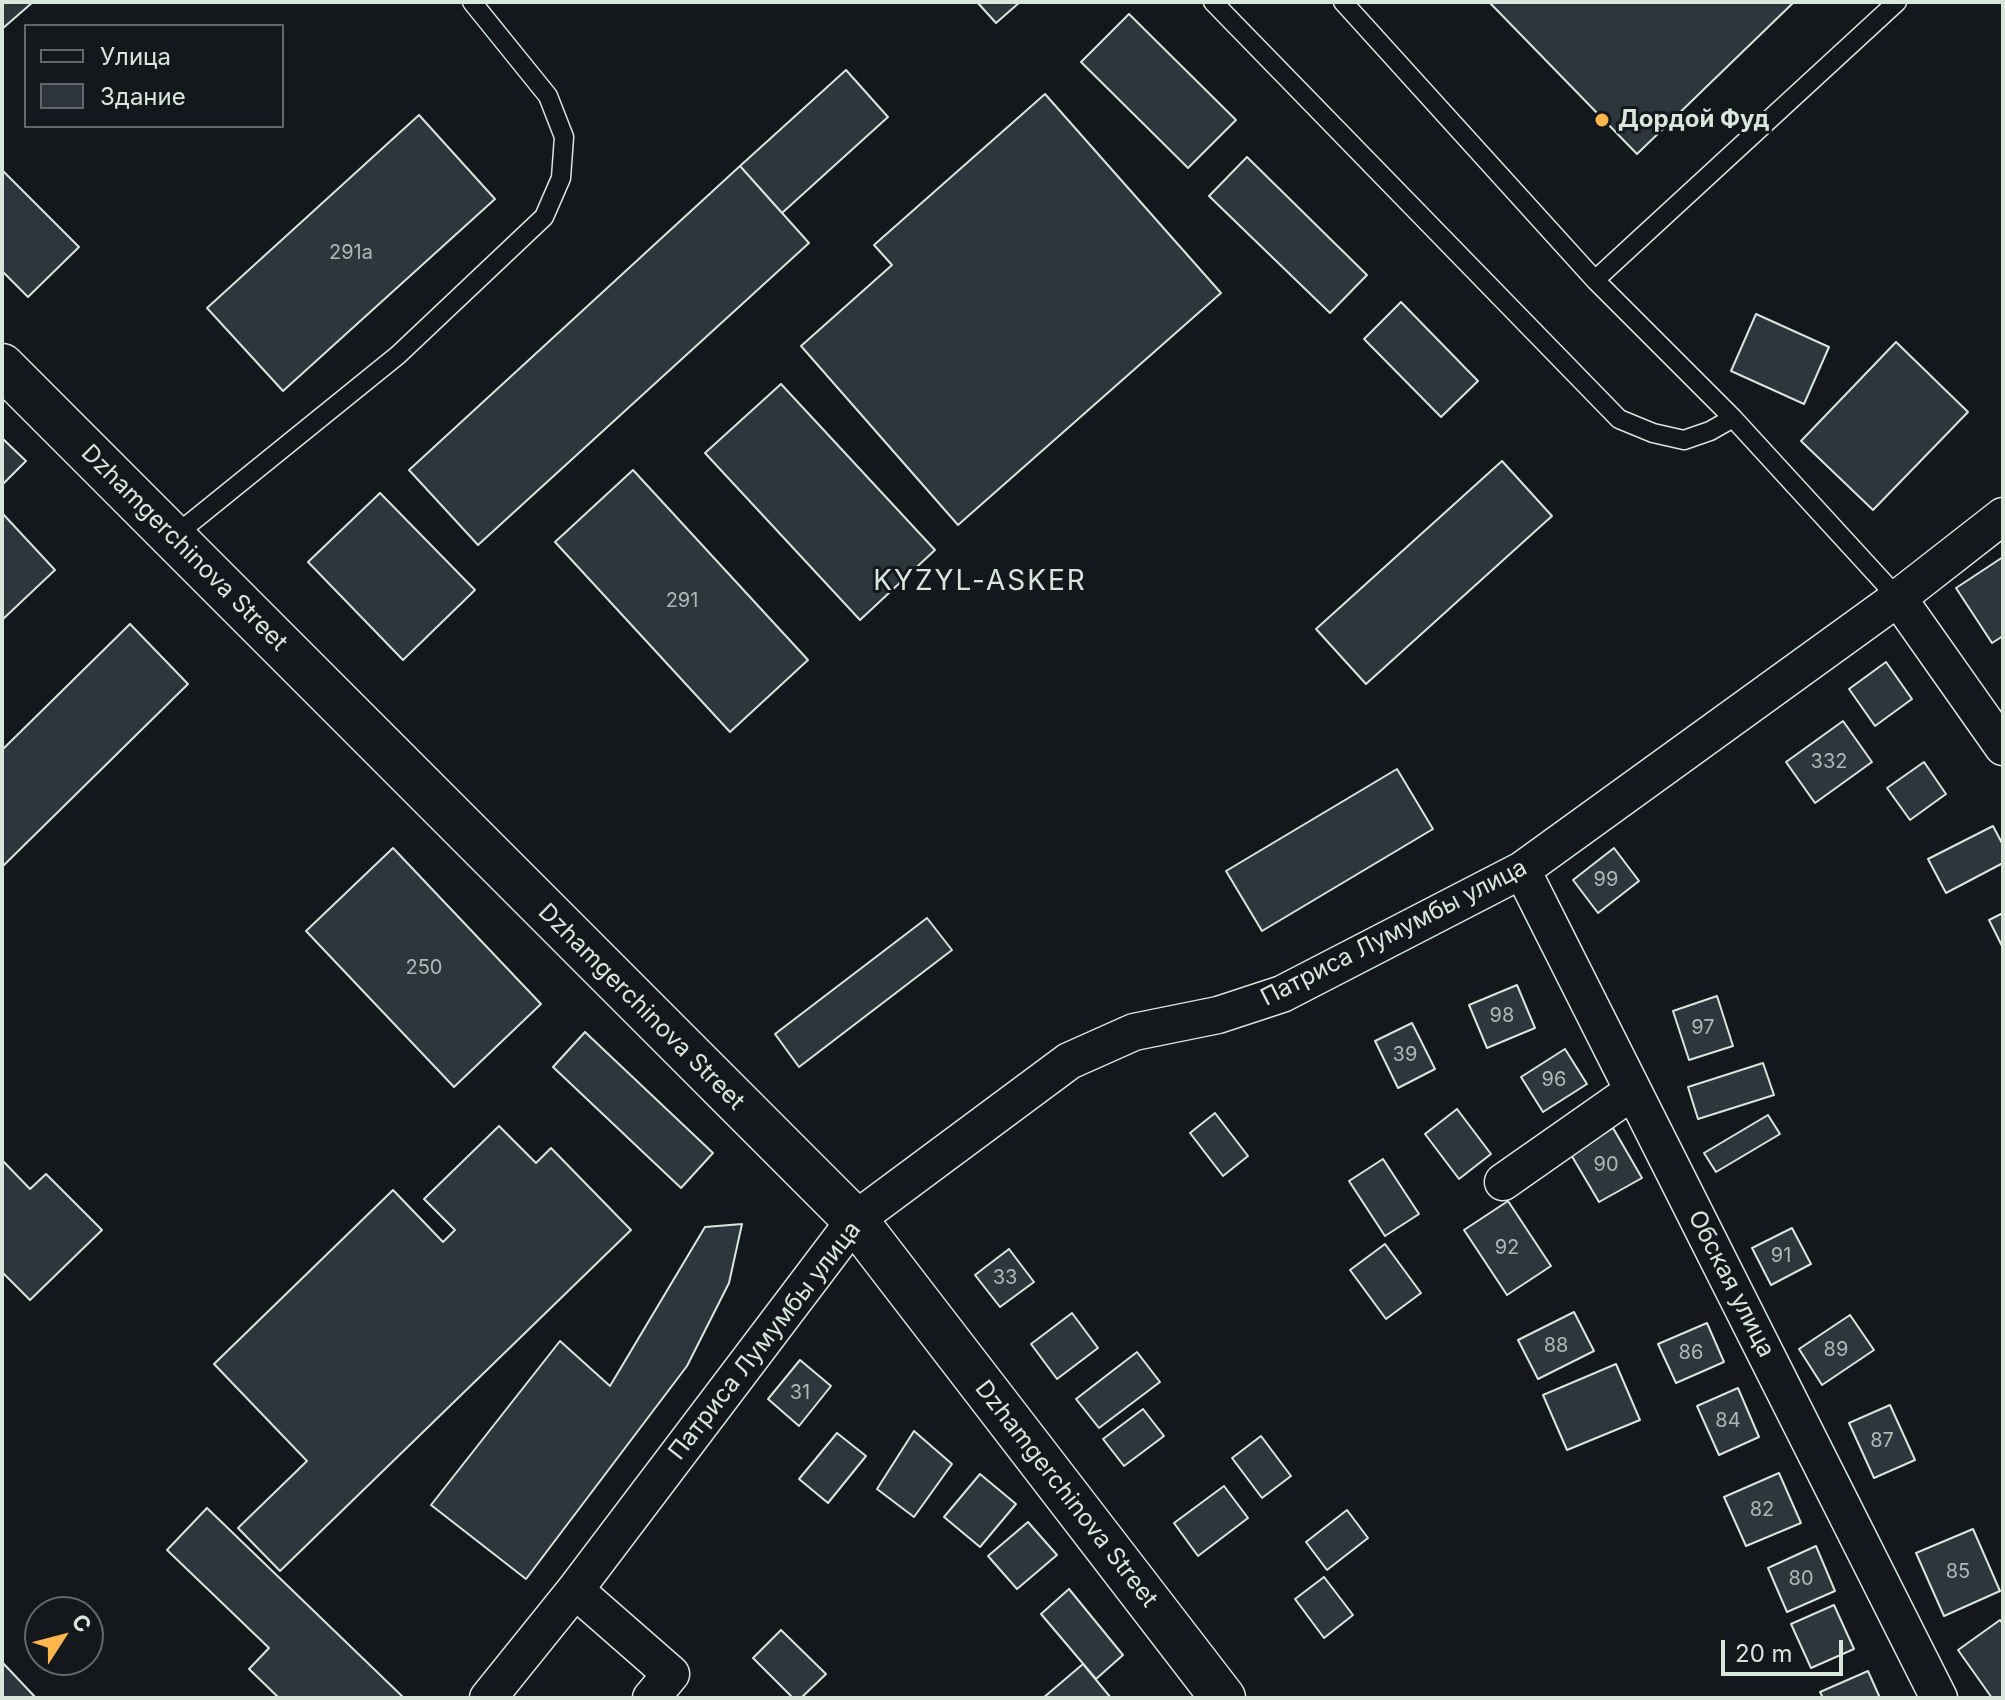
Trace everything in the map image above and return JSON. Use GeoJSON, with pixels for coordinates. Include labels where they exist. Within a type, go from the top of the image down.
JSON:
{"type":"FeatureCollection","features":[{"type":"Feature","properties":{"kind":"street","name":"Dzhamgerchinova Street"},"geometry":{"type":"LineString","coordinates":[[2,366],[855,1220],[1223,1698]]}},
{"type":"Feature","properties":{"kind":"street","name":"Патриса Лумумбы улица"},"geometry":{"type":"LineString","coordinates":[[488,1698],[575,1590],[855,1220],[1069,1061],[1134,1032],[1218,1015],[1282,994],[1522,870],[1898,598],[2003,516]]}},
{"type":"Feature","properties":{"kind":"street"},"geometry":{"type":"LineString","coordinates":[[1898,598],[2003,747]]}},
{"type":"Feature","properties":{"kind":"street","name":"Обская улица"},"geometry":{"type":"LineString","coordinates":[[1522,870],[1939,1698]]}},
{"type":"Feature","properties":{"kind":"street"},"geometry":{"type":"LineString","coordinates":[[1503,1182],[1633,1091]]}},
{"type":"Feature","properties":{"kind":"street"},"geometry":{"type":"LineString","coordinates":[[575,1590],[671,1674],[651,1698]]}},
{"type":"Feature","properties":{"kind":"lane"},"geometry":{"type":"LineString","coordinates":[[173,537],[398,355],[544,217],[561,178],[564,137],[548,96],[472,2]]}},
{"type":"Feature","properties":{"kind":"lane"},"geometry":{"type":"LineString","coordinates":[[1213,2],[1619,419],[1653,433],[1684,440],[1710,431],[1733,418]]}},
{"type":"Feature","properties":{"kind":"lane"},"geometry":{"type":"LineString","coordinates":[[1343,2],[1595,280],[1733,418],[1898,598]]}},
{"type":"Feature","properties":{"kind":"lane"},"geometry":{"type":"LineString","coordinates":[[1595,280],[1897,2]]}},
{"type":"Feature","properties":{"kind":"building"},"geometry":{"type":"Polygon","coordinates":[[[2,2],[33,2],[2,29],[2,2]]]}},
{"type":"Feature","properties":{"kind":"building"},"geometry":{"type":"Polygon","coordinates":[[[977,2],[1020,2],[996,23],[977,2]]]}},
{"type":"Feature","properties":{"kind":"building"},"geometry":{"type":"Polygon","coordinates":[[[1489,2],[1794,2],[1637,154],[1489,2]]]}},
{"type":"Feature","properties":{"kind":"building"},"geometry":{"type":"Polygon","coordinates":[[[1129,14],[1236,120],[1188,168],[1081,62],[1129,14]]]}},
{"type":"Feature","properties":{"kind":"building"},"geometry":{"type":"Polygon","coordinates":[[[846,70],[888,117],[782,213],[740,166],[846,70]]]}},
{"type":"Feature","properties":{"kind":"building"},"geometry":{"type":"Polygon","coordinates":[[[1045,94],[1221,293],[958,525],[801,346],[892,265],[874,245],[1045,94]]]}},
{"type":"Feature","properties":{"kind":"building"},"geometry":{"type":"Polygon","coordinates":[[[419,115],[495,199],[283,391],[207,308],[419,115]]]}},
{"type":"Feature","properties":{"kind":"building"},"geometry":{"type":"Polygon","coordinates":[[[1247,157],[1367,275],[1330,313],[1209,196],[1247,157]]]}},
{"type":"Feature","properties":{"kind":"building"},"geometry":{"type":"Polygon","coordinates":[[[740,166],[809,243],[478,545],[409,470],[740,166]]]}},
{"type":"Feature","properties":{"kind":"building"},"geometry":{"type":"Polygon","coordinates":[[[2,170],[79,247],[28,297],[2,271],[2,170]]]}},
{"type":"Feature","properties":{"kind":"building"},"geometry":{"type":"Polygon","coordinates":[[[1401,302],[1478,381],[1441,417],[1364,339],[1401,302]]]}},
{"type":"Feature","properties":{"kind":"building"},"geometry":{"type":"Polygon","coordinates":[[[1756,314],[1829,347],[1804,404],[1731,371],[1756,314]]]}},
{"type":"Feature","properties":{"kind":"building"},"geometry":{"type":"Polygon","coordinates":[[[1896,342],[1968,412],[1873,510],[1801,441],[1896,342]]]}},
{"type":"Feature","properties":{"kind":"building"},"geometry":{"type":"Polygon","coordinates":[[[781,384],[935,550],[860,620],[705,453],[781,384]]]}},
{"type":"Feature","properties":{"kind":"building"},"geometry":{"type":"Polygon","coordinates":[[[2,438],[26,461],[2,485],[2,438]]]}},
{"type":"Feature","properties":{"kind":"building"},"geometry":{"type":"Polygon","coordinates":[[[1502,461],[1552,516],[1366,684],[1316,629],[1502,461]]]}},
{"type":"Feature","properties":{"kind":"building"},"geometry":{"type":"Polygon","coordinates":[[[633,470],[808,660],[730,732],[555,542],[633,470]]]}},
{"type":"Feature","properties":{"kind":"building"},"geometry":{"type":"Polygon","coordinates":[[[380,493],[475,590],[403,660],[308,562],[380,493]]]}},
{"type":"Feature","properties":{"kind":"building"},"geometry":{"type":"Polygon","coordinates":[[[2,515],[55,570],[2,620],[2,515]]]}},
{"type":"Feature","properties":{"kind":"building"},"geometry":{"type":"Polygon","coordinates":[[[2003,557],[2003,636],[1992,643],[1956,588],[2003,557]]]}},
{"type":"Feature","properties":{"kind":"building"},"geometry":{"type":"Polygon","coordinates":[[[130,624],[188,684],[2,867],[2,750],[130,624]]]}},
{"type":"Feature","properties":{"kind":"building"},"geometry":{"type":"Polygon","coordinates":[[[1886,662],[1912,699],[1875,726],[1849,689],[1886,662]]]}},
{"type":"Feature","properties":{"kind":"building"},"geometry":{"type":"Polygon","coordinates":[[[1843,721],[1872,762],[1815,803],[1786,762],[1843,721]]]}},
{"type":"Feature","properties":{"kind":"building"},"geometry":{"type":"Polygon","coordinates":[[[1924,762],[1946,794],[1910,820],[1887,788],[1924,762]]]}},
{"type":"Feature","properties":{"kind":"building"},"geometry":{"type":"Polygon","coordinates":[[[1397,769],[1433,829],[1262,931],[1226,871],[1397,769]]]}},
{"type":"Feature","properties":{"kind":"building"},"geometry":{"type":"Polygon","coordinates":[[[1993,826],[2003,845],[2003,863],[1946,893],[1928,859],[1993,826]]]}},
{"type":"Feature","properties":{"kind":"building"},"geometry":{"type":"Polygon","coordinates":[[[393,848],[541,1004],[454,1087],[306,931],[393,848]]]}},
{"type":"Feature","properties":{"kind":"building"},"geometry":{"type":"Polygon","coordinates":[[[1614,848],[1639,881],[1598,913],[1573,880],[1614,848]]]}},
{"type":"Feature","properties":{"kind":"building"},"geometry":{"type":"Polygon","coordinates":[[[2003,913],[2003,948],[1989,920],[2003,913]]]}},
{"type":"Feature","properties":{"kind":"building"},"geometry":{"type":"Polygon","coordinates":[[[927,918],[952,950],[799,1067],[775,1034],[927,918]]]}},
{"type":"Feature","properties":{"kind":"building"},"geometry":{"type":"Polygon","coordinates":[[[1517,985],[1535,1028],[1487,1048],[1469,1005],[1517,985]]]}},
{"type":"Feature","properties":{"kind":"building"},"geometry":{"type":"Polygon","coordinates":[[[1717,996],[1733,1046],[1689,1060],[1673,1011],[1717,996]]]}},
{"type":"Feature","properties":{"kind":"building"},"geometry":{"type":"Polygon","coordinates":[[[1412,1023],[1435,1069],[1398,1088],[1375,1041],[1412,1023]]]}},
{"type":"Feature","properties":{"kind":"building"},"geometry":{"type":"Polygon","coordinates":[[[585,1032],[713,1153],[681,1188],[553,1067],[585,1032]]]}},
{"type":"Feature","properties":{"kind":"building"},"geometry":{"type":"Polygon","coordinates":[[[1565,1049],[1587,1084],[1543,1112],[1521,1077],[1565,1049]]]}},
{"type":"Feature","properties":{"kind":"building"},"geometry":{"type":"Polygon","coordinates":[[[1763,1063],[1774,1095],[1698,1119],[1688,1087],[1763,1063]]]}},
{"type":"Feature","properties":{"kind":"building"},"geometry":{"type":"Polygon","coordinates":[[[1457,1109],[1491,1154],[1459,1179],[1425,1134],[1457,1109]]]}},
{"type":"Feature","properties":{"kind":"building"},"geometry":{"type":"Polygon","coordinates":[[[1215,1113],[1248,1156],[1223,1176],[1190,1133],[1215,1113]]]}},
{"type":"Feature","properties":{"kind":"building"},"geometry":{"type":"Polygon","coordinates":[[[1768,1115],[1780,1134],[1716,1172],[1704,1153],[1768,1115]]]}},
{"type":"Feature","properties":{"kind":"building"},"geometry":{"type":"Polygon","coordinates":[[[499,1126],[536,1163],[551,1148],[631,1230],[280,1571],[238,1528],[307,1461],[214,1364],[393,1190],[443,1242],[455,1230],[424,1199],[499,1126]]]}},
{"type":"Feature","properties":{"kind":"building"},"geometry":{"type":"Polygon","coordinates":[[[1613,1128],[1642,1178],[1599,1202],[1570,1153],[1613,1128]]]}},
{"type":"Feature","properties":{"kind":"building"},"geometry":{"type":"Polygon","coordinates":[[[1383,1159],[1419,1214],[1385,1236],[1349,1181],[1383,1159]]]}},
{"type":"Feature","properties":{"kind":"building"},"geometry":{"type":"Polygon","coordinates":[[[2,1160],[30,1189],[46,1174],[102,1230],[30,1300],[2,1272],[2,1160]]]}},
{"type":"Feature","properties":{"kind":"building"},"geometry":{"type":"Polygon","coordinates":[[[1508,1201],[1551,1266],[1507,1295],[1464,1230],[1508,1201]]]}},
{"type":"Feature","properties":{"kind":"building"},"geometry":{"type":"Polygon","coordinates":[[[742,1224],[729,1283],[687,1366],[526,1579],[431,1505],[560,1341],[610,1386],[705,1227],[742,1224]]]}},
{"type":"Feature","properties":{"kind":"building"},"geometry":{"type":"Polygon","coordinates":[[[1792,1228],[1811,1264],[1771,1285],[1752,1248],[1792,1228]]]}},
{"type":"Feature","properties":{"kind":"building"},"geometry":{"type":"Polygon","coordinates":[[[1385,1244],[1421,1293],[1386,1319],[1350,1270],[1385,1244]]]}},
{"type":"Feature","properties":{"kind":"building"},"geometry":{"type":"Polygon","coordinates":[[[1009,1249],[1034,1282],[1000,1307],[975,1275],[1009,1249]]]}},
{"type":"Feature","properties":{"kind":"building"},"geometry":{"type":"Polygon","coordinates":[[[1574,1312],[1594,1351],[1538,1379],[1518,1340],[1574,1312]]]}},
{"type":"Feature","properties":{"kind":"building"},"geometry":{"type":"Polygon","coordinates":[[[1072,1313],[1098,1348],[1057,1379],[1031,1344],[1072,1313]]]}},
{"type":"Feature","properties":{"kind":"building"},"geometry":{"type":"Polygon","coordinates":[[[1850,1315],[1874,1350],[1822,1385],[1799,1349],[1850,1315]]]}},
{"type":"Feature","properties":{"kind":"building"},"geometry":{"type":"Polygon","coordinates":[[[1707,1323],[1724,1362],[1676,1383],[1658,1344],[1707,1323]]]}},
{"type":"Feature","properties":{"kind":"building"},"geometry":{"type":"Polygon","coordinates":[[[1137,1352],[1160,1382],[1099,1428],[1076,1399],[1137,1352]]]}},
{"type":"Feature","properties":{"kind":"building"},"geometry":{"type":"Polygon","coordinates":[[[800,1360],[831,1386],[799,1426],[768,1399],[800,1360]]]}},
{"type":"Feature","properties":{"kind":"building"},"geometry":{"type":"Polygon","coordinates":[[[1616,1364],[1640,1420],[1567,1450],[1543,1395],[1616,1364]]]}},
{"type":"Feature","properties":{"kind":"building"},"geometry":{"type":"Polygon","coordinates":[[[1738,1388],[1759,1437],[1719,1455],[1697,1406],[1738,1388]]]}},
{"type":"Feature","properties":{"kind":"building"},"geometry":{"type":"Polygon","coordinates":[[[1890,1405],[1915,1460],[1874,1478],[1849,1423],[1890,1405]]]}},
{"type":"Feature","properties":{"kind":"building"},"geometry":{"type":"Polygon","coordinates":[[[1143,1409],[1164,1436],[1124,1466],[1103,1439],[1143,1409]]]}},
{"type":"Feature","properties":{"kind":"building"},"geometry":{"type":"Polygon","coordinates":[[[914,1431],[952,1464],[914,1517],[877,1489],[914,1431]]]}},
{"type":"Feature","properties":{"kind":"building"},"geometry":{"type":"Polygon","coordinates":[[[837,1433],[866,1456],[828,1503],[799,1479],[837,1433]]]}},
{"type":"Feature","properties":{"kind":"building"},"geometry":{"type":"Polygon","coordinates":[[[1261,1436],[1291,1476],[1262,1498],[1232,1458],[1261,1436]]]}},
{"type":"Feature","properties":{"kind":"building"},"geometry":{"type":"Polygon","coordinates":[[[1779,1473],[1801,1523],[1746,1546],[1724,1497],[1779,1473]]]}},
{"type":"Feature","properties":{"kind":"building"},"geometry":{"type":"Polygon","coordinates":[[[980,1474],[1016,1504],[980,1547],[944,1517],[980,1474]]]}},
{"type":"Feature","properties":{"kind":"building"},"geometry":{"type":"Polygon","coordinates":[[[1224,1486],[1248,1518],[1198,1556],[1174,1523],[1224,1486]]]}},
{"type":"Feature","properties":{"kind":"building"},"geometry":{"type":"Polygon","coordinates":[[[207,1508],[404,1698],[279,1698],[249,1669],[269,1648],[167,1550],[207,1508]]]}},
{"type":"Feature","properties":{"kind":"building"},"geometry":{"type":"Polygon","coordinates":[[[1347,1510],[1368,1538],[1327,1570],[1306,1542],[1347,1510]]]}},
{"type":"Feature","properties":{"kind":"building"},"geometry":{"type":"Polygon","coordinates":[[[1028,1522],[1057,1555],[1017,1589],[988,1556],[1028,1522]]]}},
{"type":"Feature","properties":{"kind":"building"},"geometry":{"type":"Polygon","coordinates":[[[1973,1529],[2000,1591],[1944,1616],[1916,1553],[1973,1529]]]}},
{"type":"Feature","properties":{"kind":"building"},"geometry":{"type":"Polygon","coordinates":[[[1816,1546],[1835,1591],[1787,1612],[1768,1568],[1816,1546]]]}},
{"type":"Feature","properties":{"kind":"building"},"geometry":{"type":"Polygon","coordinates":[[[1324,1577],[1353,1615],[1324,1638],[1295,1599],[1324,1577]]]}},
{"type":"Feature","properties":{"kind":"building"},"geometry":{"type":"Polygon","coordinates":[[[1069,1589],[1123,1655],[1096,1679],[1041,1614],[1069,1589]]]}},
{"type":"Feature","properties":{"kind":"building"},"geometry":{"type":"Polygon","coordinates":[[[1834,1605],[1854,1649],[1811,1668],[1791,1624],[1834,1605]]]}},
{"type":"Feature","properties":{"kind":"building"},"geometry":{"type":"Polygon","coordinates":[[[2000,1620],[2003,1624],[2003,1698],[1992,1698],[1958,1650],[2000,1620]]]}},
{"type":"Feature","properties":{"kind":"building"},"geometry":{"type":"Polygon","coordinates":[[[781,1630],[826,1674],[801,1698],[793,1698],[753,1658],[781,1630]]]}},
{"type":"Feature","properties":{"kind":"building"},"geometry":{"type":"Polygon","coordinates":[[[2,1662],[36,1698],[2,1698],[2,1662]]]}},
{"type":"Feature","properties":{"kind":"building"},"geometry":{"type":"Polygon","coordinates":[[[1083,1664],[1111,1698],[1043,1698],[1083,1664]]]}},
{"type":"Feature","properties":{"kind":"building"},"geometry":{"type":"Polygon","coordinates":[[[1868,1671],[1880,1698],[1823,1698],[1820,1692],[1868,1671]]]}},
{"type":"Feature","properties":{"kind":"place","name":"Дордой Фуд"},"geometry":{"type":"Point","coordinates":[1602,120]}},
{"type":"Feature","properties":{"kind":"district","name":"KYZYL-ASKER"},"geometry":{"type":"Point","coordinates":[980,582]}}]}
